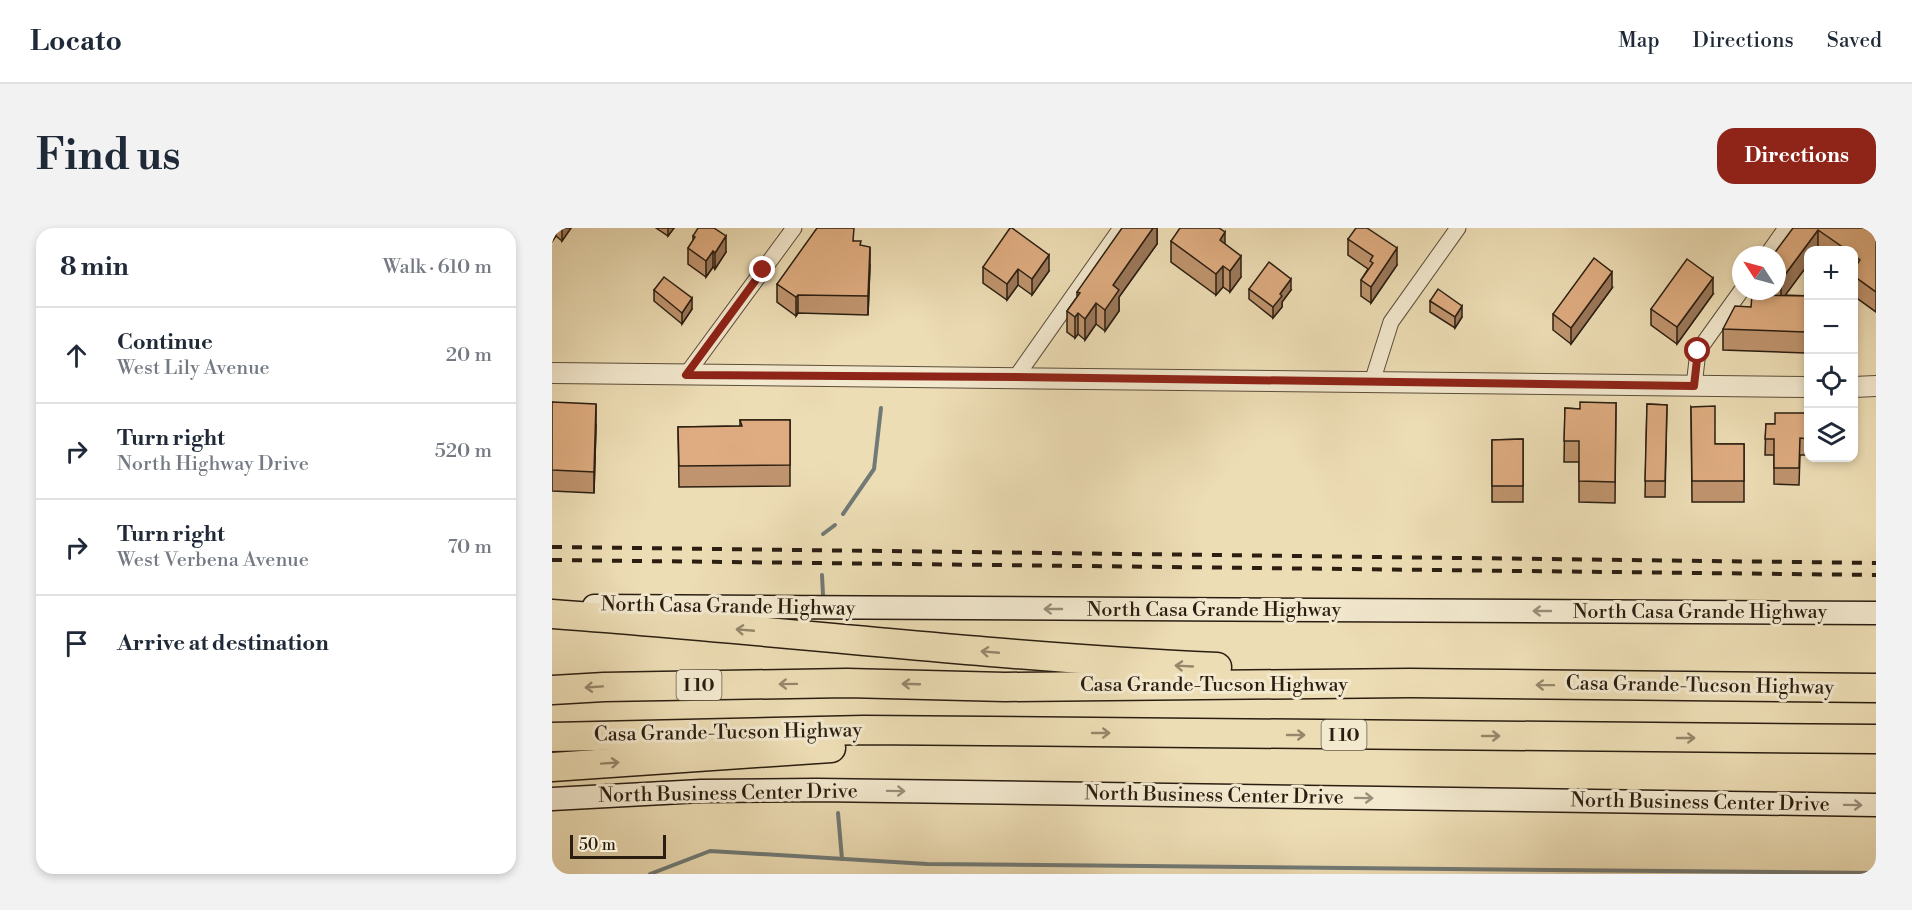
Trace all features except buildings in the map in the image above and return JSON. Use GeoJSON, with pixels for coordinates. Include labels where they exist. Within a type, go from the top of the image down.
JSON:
{"type":"FeatureCollection","features":[{"type":"Feature","properties":{"kind":"highway"},"geometry":{"type":"LineString","coordinates":[[552,614],[1002,653],[1260,670],[1410,683]]}},
{"type":"Feature","properties":{"kind":"highway","name":"Casa Grande-Tucson Highway"},"geometry":{"type":"LineString","coordinates":[[552,690],[847,682],[1005,687],[1410,683],[1876,688]]}},
{"type":"Feature","properties":{"kind":"highway","name":"Casa Grande-Tucson Highway"},"geometry":{"type":"LineString","coordinates":[[552,737],[811,730],[1876,740]]}},
{"type":"Feature","properties":{"kind":"highway"},"geometry":{"type":"LineString","coordinates":[[552,767],[1059,732]]}},
{"type":"Feature","properties":{"kind":"main road","name":"North Casa Grande Highway"},"geometry":{"type":"LineString","coordinates":[[552,606],[1876,613]]}},
{"type":"Feature","properties":{"kind":"main road","name":"North Business Center Drive"},"geometry":{"type":"LineString","coordinates":[[552,799],[701,792],[817,790],[1876,805]]}},
{"type":"Feature","properties":{"kind":"street"},"geometry":{"type":"LineString","coordinates":[[686,375],[794,228]]}},
{"type":"Feature","properties":{"kind":"street"},"geometry":{"type":"LineString","coordinates":[[1016,377],[1121,228]]}},
{"type":"Feature","properties":{"kind":"street"},"geometry":{"type":"LineString","coordinates":[[1372,382],[1391,322],[1458,228]]}},
{"type":"Feature","properties":{"kind":"street"},"geometry":{"type":"LineString","coordinates":[[1773,246],[1786,228]]}},
{"type":"Feature","properties":{"kind":"street"},"geometry":{"type":"LineString","coordinates":[[1694,386],[1698,351],[1735,300]]}},
{"type":"Feature","properties":{"kind":"street"},"geometry":{"type":"LineString","coordinates":[[552,373],[1804,387]]}},
{"type":"Feature","properties":{"kind":"street"},"geometry":{"type":"LineString","coordinates":[[1858,387],[1876,386]]}},
{"type":"Feature","properties":{"kind":"waterway"},"geometry":{"type":"LineString","coordinates":[[843,514],[874,469],[881,408]]}},
{"type":"Feature","properties":{"kind":"waterway"},"geometry":{"type":"LineString","coordinates":[[823,534],[835,525]]}},
{"type":"Feature","properties":{"kind":"waterway"},"geometry":{"type":"LineString","coordinates":[[822,575],[823,595]]}},
{"type":"Feature","properties":{"kind":"waterway"},"geometry":{"type":"LineString","coordinates":[[838,813],[842,859]]}},
{"type":"Feature","properties":{"kind":"waterway"},"geometry":{"type":"LineString","coordinates":[[650,874],[710,851],[927,864],[1876,873]]}},
{"type":"Feature","properties":{"kind":"railway"},"geometry":{"type":"LineString","coordinates":[[552,547],[1876,563]]}},
{"type":"Feature","properties":{"kind":"railway"},"geometry":{"type":"LineString","coordinates":[[552,560],[1876,575]]}},
{"type":"Feature","properties":{"kind":"route"},"geometry":{"type":"LineString","coordinates":[[763,270],[686,375],[1694,386],[1698,351]]}}]}
